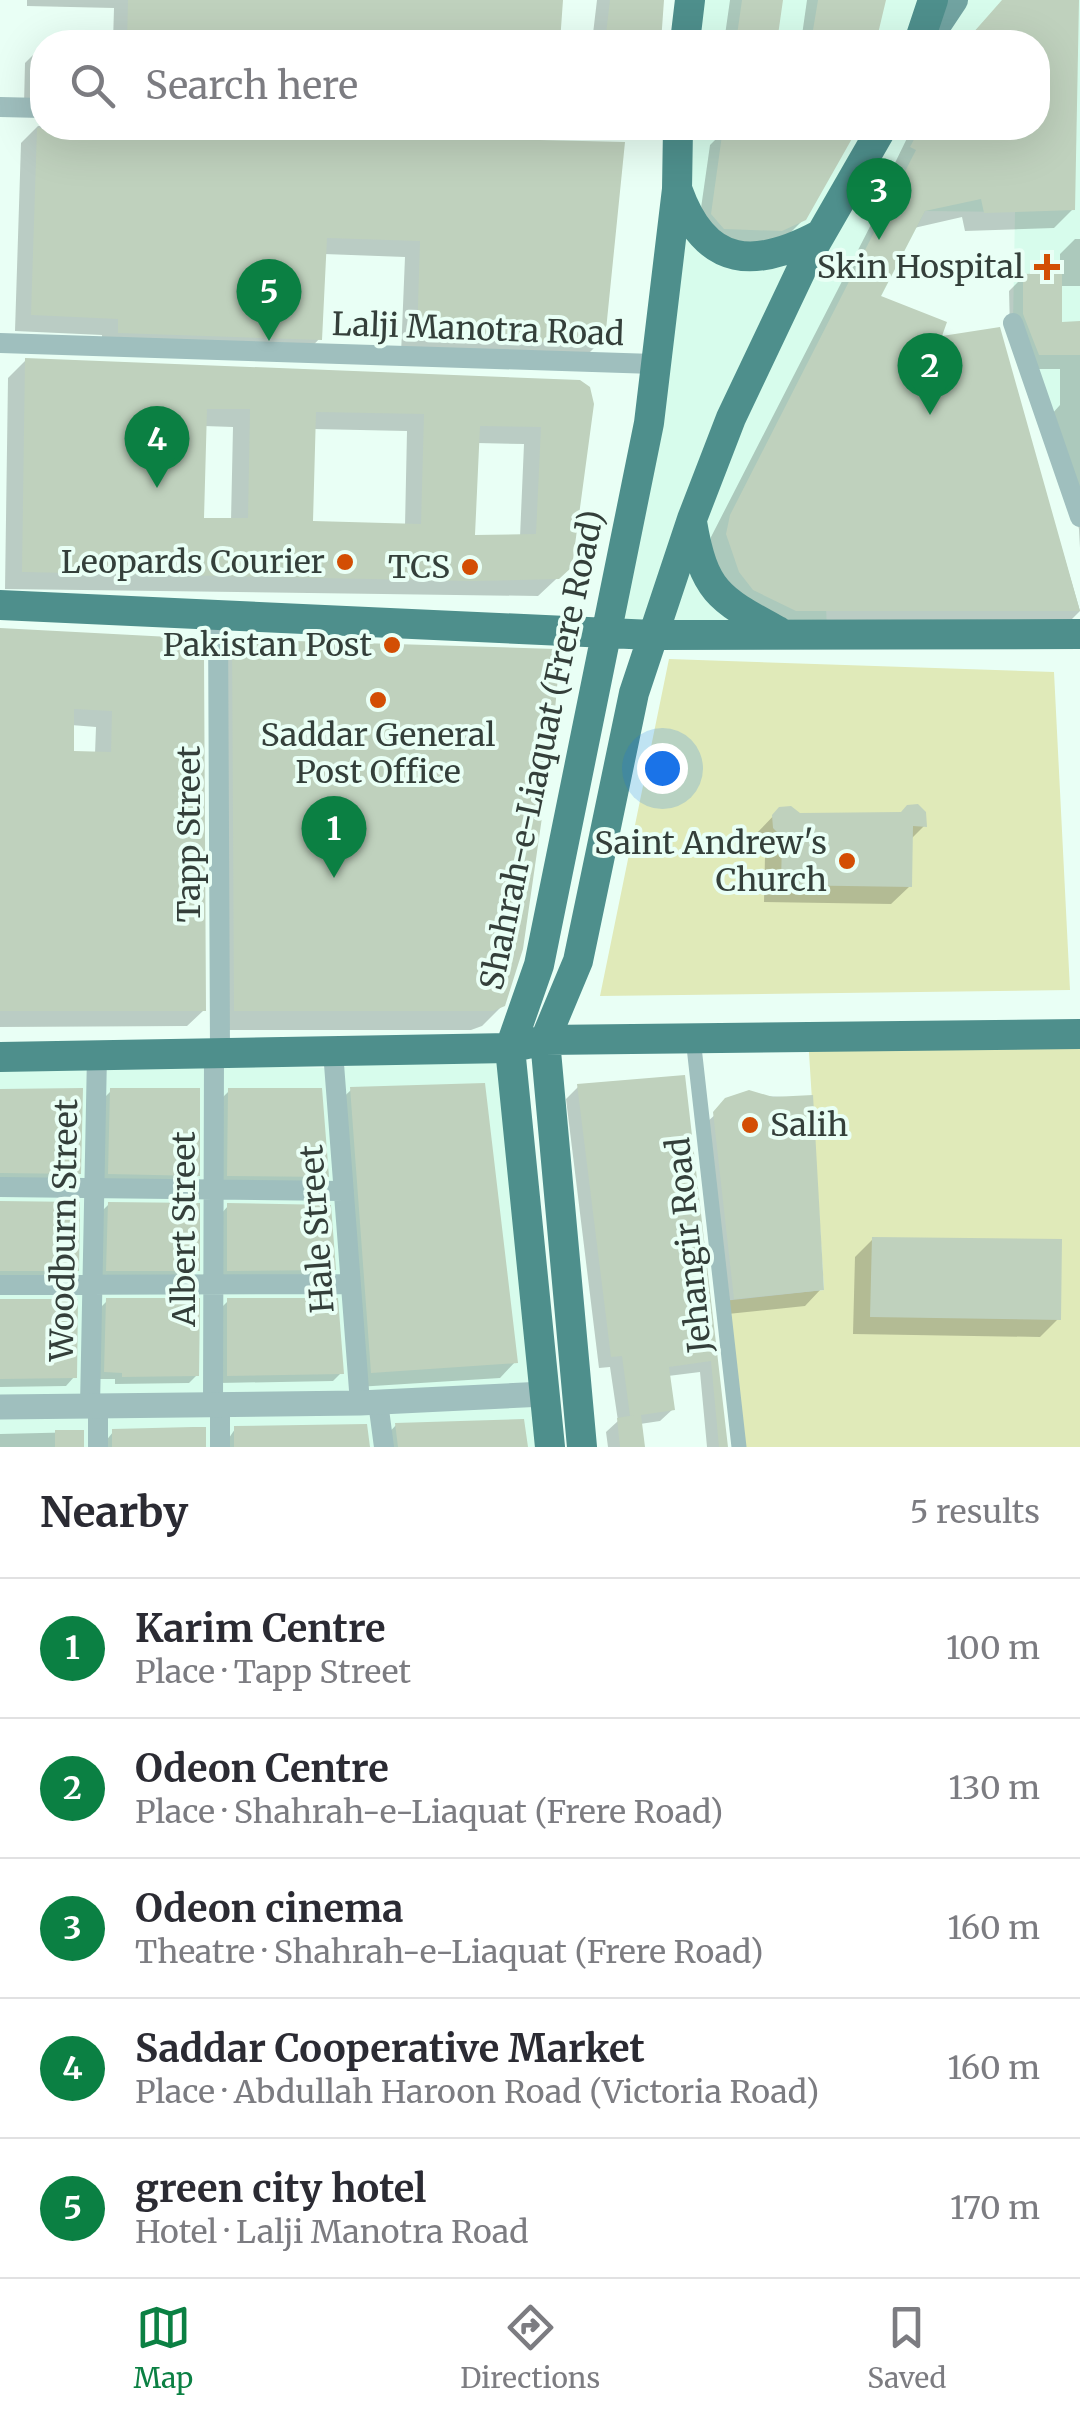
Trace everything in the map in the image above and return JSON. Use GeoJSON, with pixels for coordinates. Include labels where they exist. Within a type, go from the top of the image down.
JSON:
{"type":"FeatureCollection","features":[{"type":"Feature","properties":{"kind":"main road"},"geometry":{"type":"LineString","coordinates":[[687,30],[692,0]]}},
{"type":"Feature","properties":{"kind":"main road"},"geometry":{"type":"LineString","coordinates":[[926,30],[933,0]]}},
{"type":"Feature","properties":{"kind":"main road"},"geometry":{"type":"LineString","coordinates":[[932,30],[954,0]]}},
{"type":"Feature","properties":{"kind":"main road","name":"Shahrah-e-Liaquat (Frere Road)"},"geometry":{"type":"LineString","coordinates":[[550,1447],[510,1048],[538,965],[649,423],[677,188],[678,140]]}},
{"type":"Feature","properties":{"kind":"main road"},"geometry":{"type":"LineString","coordinates":[[582,1447],[545,1040],[578,962],[634,693],[692,519],[731,418],[821,234],[875,140]]}},
{"type":"Feature","properties":{"kind":"main road"},"geometry":{"type":"LineString","coordinates":[[677,188],[688,218],[699,234],[731,252],[758,260],[785,253],[821,234]]}},
{"type":"Feature","properties":{"kind":"main road"},"geometry":{"type":"LineString","coordinates":[[692,519],[700,567],[726,603],[782,633]]}},
{"type":"Feature","properties":{"kind":"main road"},"geometry":{"type":"LineString","coordinates":[[0,605],[652,635],[1080,634]]}},
{"type":"Feature","properties":{"kind":"main road"},"geometry":{"type":"LineString","coordinates":[[0,1057],[510,1048],[545,1040],[1080,1034]]}},
{"type":"Feature","properties":{"kind":"street"},"geometry":{"type":"LineString","coordinates":[[0,107],[30,108]]}},
{"type":"Feature","properties":{"kind":"street"},"geometry":{"type":"LineString","coordinates":[[1013,323],[1080,517]]}},
{"type":"Feature","properties":{"kind":"street","name":"Lalji Manotra Road"},"geometry":{"type":"LineString","coordinates":[[0,343],[654,364]]}},
{"type":"Feature","properties":{"kind":"street","name":"Tapp Street"},"geometry":{"type":"LineString","coordinates":[[217,1053],[218,614]]}},
{"type":"Feature","properties":{"kind":"street","name":"Jehangir Road"},"geometry":{"type":"LineString","coordinates":[[693,1038],[739,1447]]}},
{"type":"Feature","properties":{"kind":"street","name":"Hale Street"},"geometry":{"type":"LineString","coordinates":[[333,1051],[351,1284],[369,1402],[384,1447]]}},
{"type":"Feature","properties":{"kind":"street","name":"Albert Street"},"geometry":{"type":"LineString","coordinates":[[217,1053],[214,1286],[224,1405],[220,1447]]}},
{"type":"Feature","properties":{"kind":"street","name":"Woodburn Street"},"geometry":{"type":"LineString","coordinates":[[97,1055],[92,1286],[98,1447]]}},
{"type":"Feature","properties":{"kind":"street"},"geometry":{"type":"LineString","coordinates":[[0,1187],[344,1191]]}},
{"type":"Feature","properties":{"kind":"street"},"geometry":{"type":"LineString","coordinates":[[0,1286],[351,1284]]}},
{"type":"Feature","properties":{"kind":"street"},"geometry":{"type":"LineString","coordinates":[[0,1407],[369,1402],[544,1394]]}},
{"type":"Feature","properties":{"kind":"shaded area"},"geometry":{"type":"Polygon","coordinates":[[[690,0],[1080,0],[1080,517],[1013,323],[1015,212],[925,211],[830,396],[823,520],[827,633],[605,633],[675,140],[1050,140],[1050,30],[687,30],[690,0]]]}},
{"type":"Feature","properties":{"kind":"shaded area","name":"Saint Andrew's Church"},"geometry":{"type":"Polygon","coordinates":[[[669,659],[1054,672],[1070,990],[600,996],[669,659]]]}},
{"type":"Feature","properties":{"kind":"shaded area"},"geometry":{"type":"Polygon","coordinates":[[[1080,1034],[1080,1447],[739,1447],[723,1301],[824,1290],[808,1037],[1080,1034]]]}},
{"type":"Feature","properties":{"kind":"shaded area"},"geometry":{"type":"Polygon","coordinates":[[[510,1048],[550,1447],[0,1447],[0,1061],[333,1068],[510,1048]]]}},
{"type":"Feature","properties":{"kind":"building"},"geometry":{"type":"Polygon","coordinates":[[[128,0],[563,0],[561,30],[127,30],[128,0]]]}},
{"type":"Feature","properties":{"kind":"building"},"geometry":{"type":"Polygon","coordinates":[[[610,0],[664,0],[662,30],[606,30],[610,0]]]}},
{"type":"Feature","properties":{"kind":"building"},"geometry":{"type":"Polygon","coordinates":[[[742,0],[783,0],[779,30],[738,30],[742,0]]]}},
{"type":"Feature","properties":{"kind":"building"},"geometry":{"type":"Polygon","coordinates":[[[818,0],[886,0],[879,30],[813,30],[818,0]]]}},
{"type":"Feature","properties":{"kind":"building"},"geometry":{"type":"Polygon","coordinates":[[[1002,0],[1079,0],[1075,210],[984,213],[981,199],[925,211],[881,296],[947,322],[942,336],[1000,327],[1080,611],[796,611],[753,590],[739,572],[726,534],[730,515],[916,150],[910,147],[914,140],[1050,140],[1050,30],[976,30],[1002,0]]]}},
{"type":"Feature","properties":{"kind":"building"},"geometry":{"type":"Polygon","coordinates":[[[37,140],[625,142],[605,340],[597,344],[417,338],[420,241],[327,238],[322,340],[118,333],[118,319],[31,315],[37,140]]]}},
{"type":"Feature","properties":{"kind":"building"},"geometry":{"type":"Polygon","coordinates":[[[721,140],[851,140],[806,220],[782,231],[724,229],[711,214],[721,140]]]}},
{"type":"Feature","properties":{"kind":"building"},"geometry":{"type":"Polygon","coordinates":[[[1062,273],[1062,322],[1080,321],[1080,355],[1039,355],[1023,314],[1023,274],[1062,273]]]}},
{"type":"Feature","properties":{"kind":"building"},"geometry":{"type":"Polygon","coordinates":[[[25,358],[580,380],[590,387],[594,404],[572,567],[559,579],[473,581],[22,572],[25,358]],[[207,409],[204,518],[248,518],[250,409],[207,409]],[[316,412],[313,521],[421,524],[424,414],[316,412]],[[480,426],[475,535],[536,534],[541,427],[480,426]]]}},
{"type":"Feature","properties":{"kind":"building"},"geometry":{"type":"Polygon","coordinates":[[[0,628],[189,638],[204,657],[206,1011],[0,1011],[0,628]],[[74,709],[74,751],[111,752],[112,711],[74,709]]]}},
{"type":"Feature","properties":{"kind":"building"},"geometry":{"type":"Polygon","coordinates":[[[232,639],[555,649],[560,654],[551,755],[523,949],[505,1006],[493,1011],[234,1011],[232,639]]]}},
{"type":"Feature","properties":{"kind":"building","name":"Saint Andrew's Church"},"geometry":{"type":"Polygon","coordinates":[[[918,804],[926,812],[927,827],[913,826],[912,887],[781,885],[782,837],[773,828],[772,815],[779,807],[791,806],[800,813],[901,812],[907,805],[918,804]]]}},
{"type":"Feature","properties":{"kind":"building"},"geometry":{"type":"Polygon","coordinates":[[[685,1075],[728,1447],[719,1447],[711,1361],[669,1367],[675,1410],[641,1415],[645,1447],[620,1447],[617,1418],[630,1416],[622,1356],[611,1357],[577,1084],[685,1075]]]}},
{"type":"Feature","properties":{"kind":"building"},"geometry":{"type":"Polygon","coordinates":[[[485,1083],[518,1363],[371,1373],[350,1087],[485,1083]]]}},
{"type":"Feature","properties":{"kind":"building"},"geometry":{"type":"Polygon","coordinates":[[[83,1088],[81,1174],[0,1173],[0,1089],[83,1088]]]}},
{"type":"Feature","properties":{"kind":"building"},"geometry":{"type":"Polygon","coordinates":[[[110,1088],[200,1088],[200,1176],[108,1174],[110,1088]]]}},
{"type":"Feature","properties":{"kind":"building"},"geometry":{"type":"Polygon","coordinates":[[[228,1088],[322,1088],[329,1177],[227,1176],[228,1088]]]}},
{"type":"Feature","properties":{"kind":"building"},"geometry":{"type":"Polygon","coordinates":[[[749,1090],[773,1097],[813,1095],[824,1290],[734,1299],[713,1112],[725,1098],[749,1090]]]}},
{"type":"Feature","properties":{"kind":"building"},"geometry":{"type":"Polygon","coordinates":[[[0,1201],[80,1202],[79,1271],[0,1271],[0,1201]]]}},
{"type":"Feature","properties":{"kind":"building"},"geometry":{"type":"Polygon","coordinates":[[[108,1202],[200,1203],[200,1271],[106,1271],[108,1202]]]}},
{"type":"Feature","properties":{"kind":"building"},"geometry":{"type":"Polygon","coordinates":[[[227,1203],[331,1205],[336,1270],[227,1271],[227,1203]]]}},
{"type":"Feature","properties":{"kind":"building"},"geometry":{"type":"Polygon","coordinates":[[[872,1237],[1062,1239],[1061,1320],[870,1317],[872,1237]]]}},
{"type":"Feature","properties":{"kind":"building"},"geometry":{"type":"Polygon","coordinates":[[[106,1298],[200,1298],[199,1376],[122,1377],[122,1373],[104,1372],[106,1298]]]}},
{"type":"Feature","properties":{"kind":"building"},"geometry":{"type":"Polygon","coordinates":[[[227,1298],[338,1298],[344,1374],[227,1376],[227,1298]]]}},
{"type":"Feature","properties":{"kind":"building"},"geometry":{"type":"Polygon","coordinates":[[[0,1299],[78,1299],[77,1378],[0,1379],[0,1299]]]}},
{"type":"Feature","properties":{"kind":"building"},"geometry":{"type":"Polygon","coordinates":[[[524,1419],[528,1447],[398,1447],[395,1423],[524,1419]]]}},
{"type":"Feature","properties":{"kind":"building"},"geometry":{"type":"Polygon","coordinates":[[[367,1424],[370,1447],[234,1447],[234,1426],[367,1424]]]}},
{"type":"Feature","properties":{"kind":"building"},"geometry":{"type":"Polygon","coordinates":[[[206,1427],[206,1447],[112,1447],[112,1429],[206,1427]]]}},
{"type":"Feature","properties":{"kind":"building"},"geometry":{"type":"Polygon","coordinates":[[[55,1430],[84,1430],[84,1447],[55,1447],[55,1430]]]}},
{"type":"Feature","properties":{"kind":"place","name":"Odeon cinema"},"geometry":{"type":"Point","coordinates":[879,240]}},
{"type":"Feature","properties":{"kind":"place","name":"Skin Hospital"},"geometry":{"type":"Point","coordinates":[1047,267]}},
{"type":"Feature","properties":{"kind":"place","name":"green city hotel"},"geometry":{"type":"Point","coordinates":[269,341]}},
{"type":"Feature","properties":{"kind":"place","name":"Odeon Centre"},"geometry":{"type":"Point","coordinates":[930,415]}},
{"type":"Feature","properties":{"kind":"place","name":"Saddar Cooperative Market"},"geometry":{"type":"Point","coordinates":[157,488]}},
{"type":"Feature","properties":{"kind":"place","name":"Leopards Courier"},"geometry":{"type":"Point","coordinates":[345,562]}},
{"type":"Feature","properties":{"kind":"place","name":"TCS"},"geometry":{"type":"Point","coordinates":[470,567]}},
{"type":"Feature","properties":{"kind":"place","name":"Pakistan Post"},"geometry":{"type":"Point","coordinates":[392,645]}},
{"type":"Feature","properties":{"kind":"place","name":"Saddar General Post Office"},"geometry":{"type":"Point","coordinates":[378,700]}},
{"type":"Feature","properties":{"kind":"place","name":"Saint Andrew's Church"},"geometry":{"type":"Point","coordinates":[847,861]}},
{"type":"Feature","properties":{"kind":"place","name":"Karim Centre"},"geometry":{"type":"Point","coordinates":[334,878]}},
{"type":"Feature","properties":{"kind":"place","name":"Salih"},"geometry":{"type":"Point","coordinates":[750,1125]}}]}
